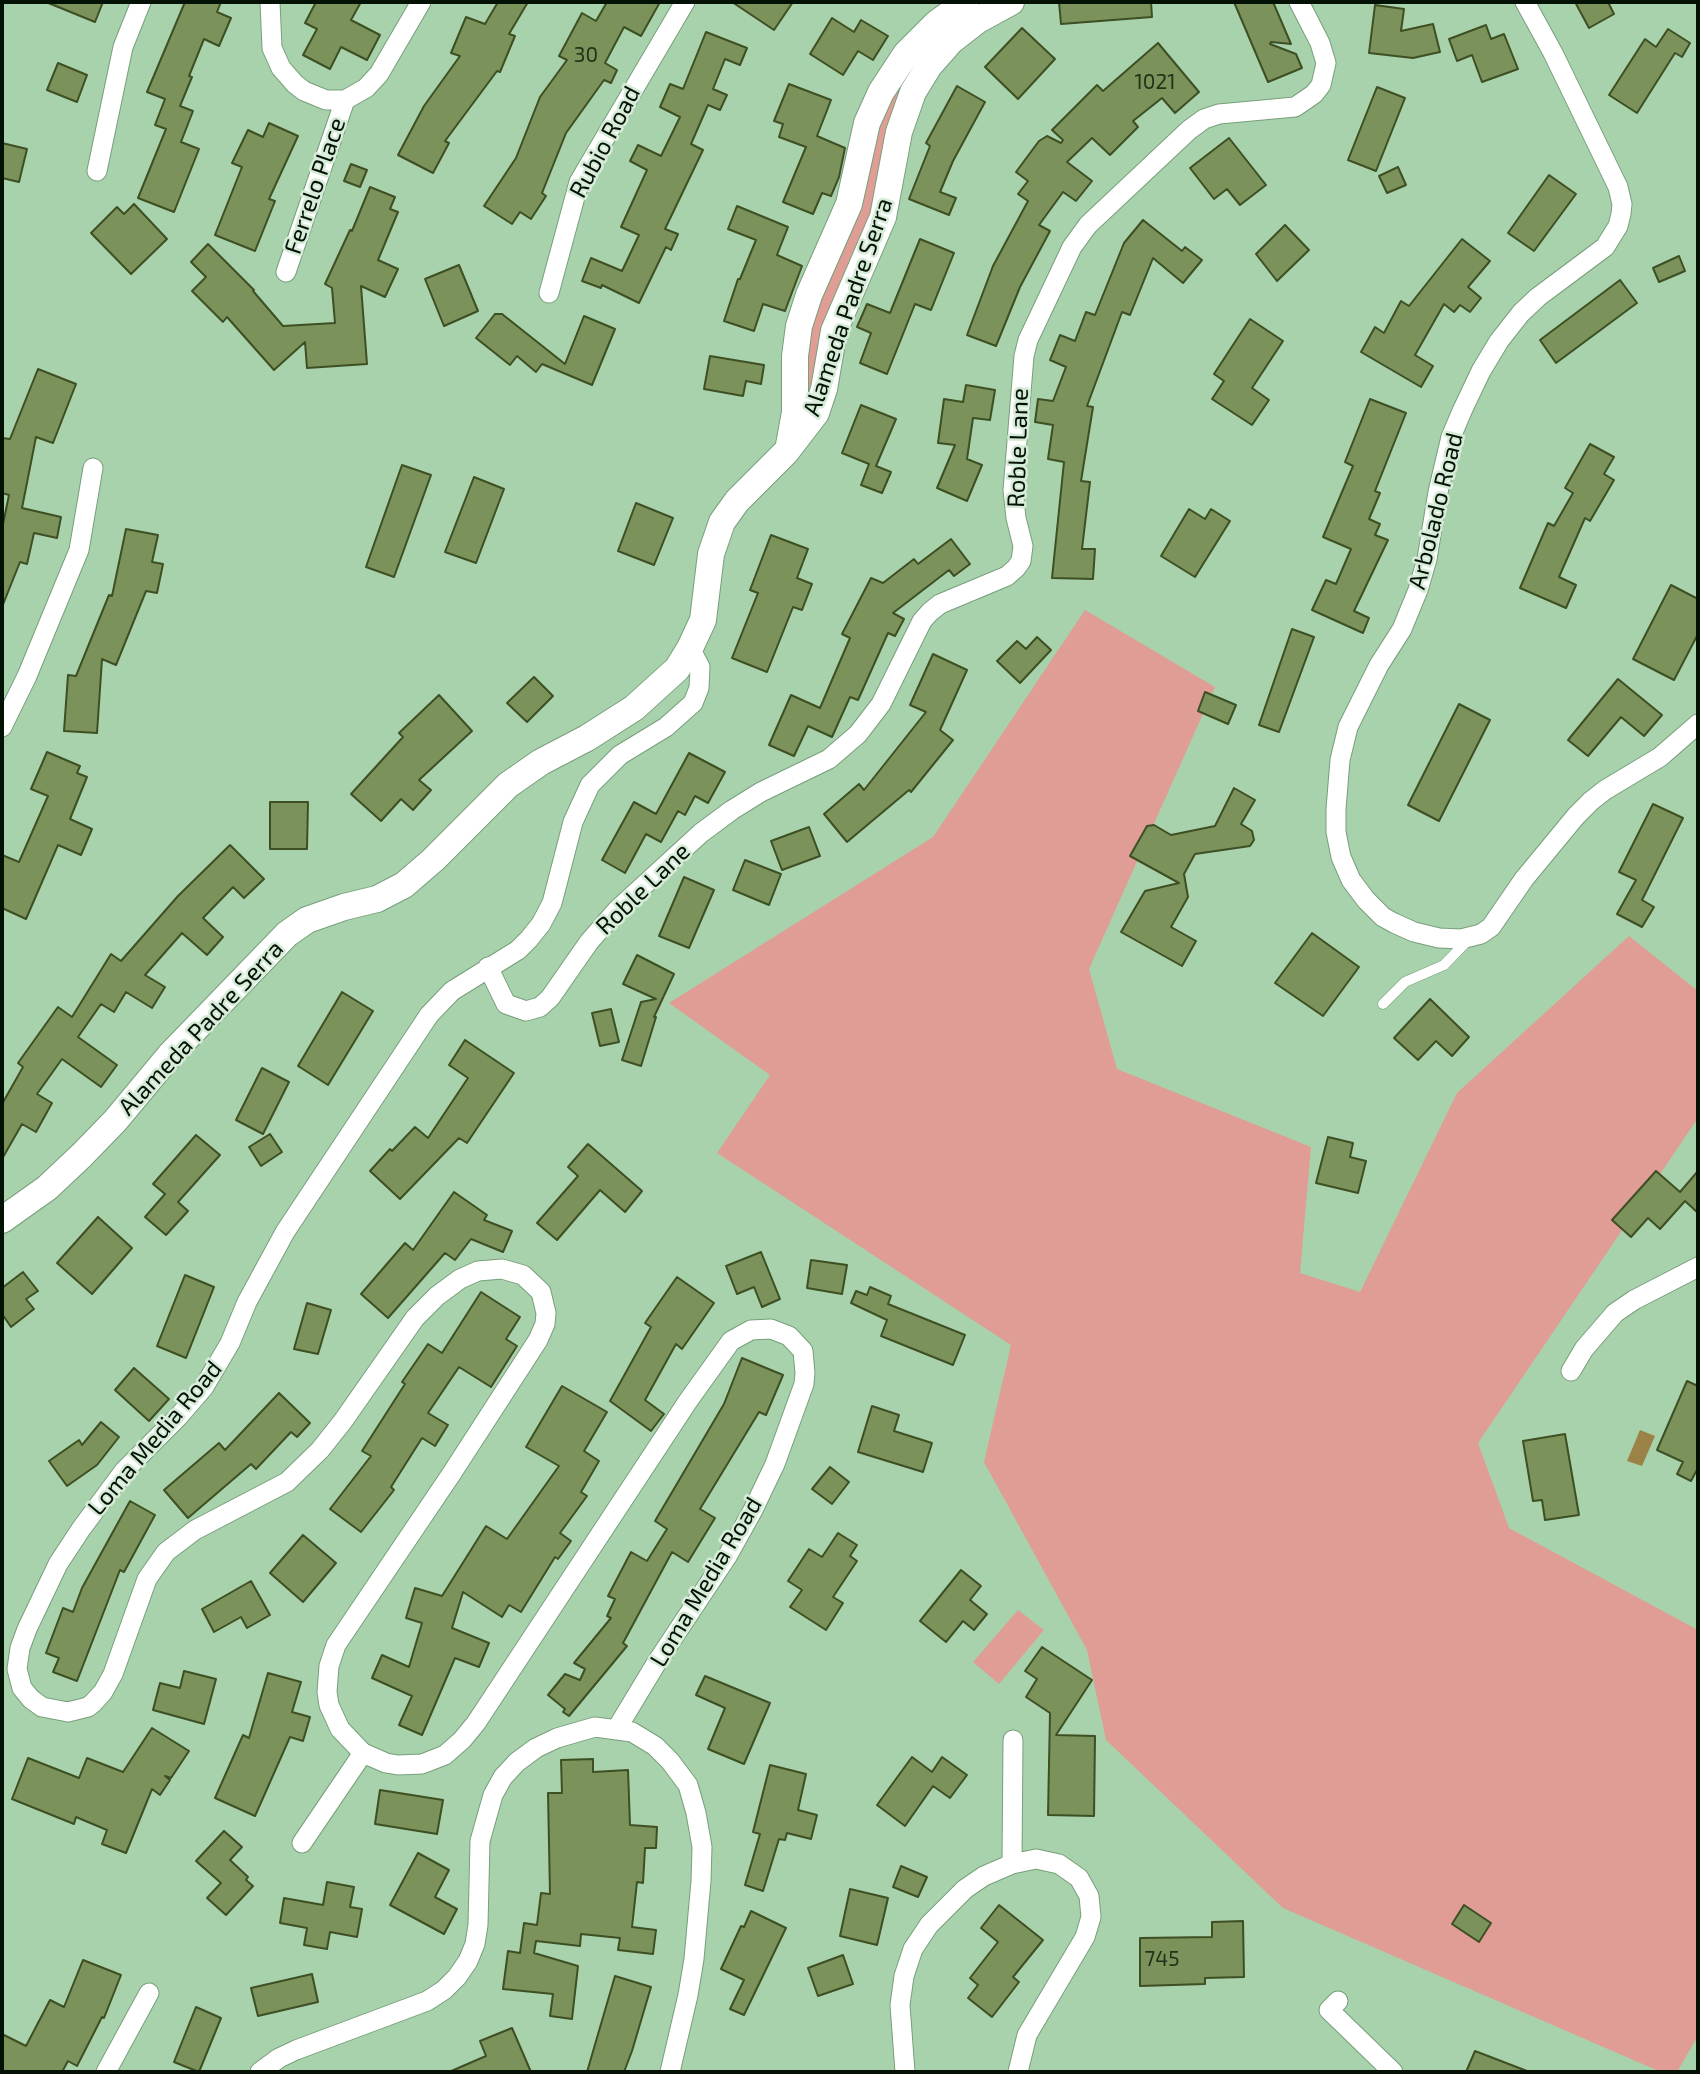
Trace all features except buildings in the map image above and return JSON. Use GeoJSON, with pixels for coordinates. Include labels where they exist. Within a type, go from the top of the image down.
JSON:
{"type":"FeatureCollection","features":[{"type":"Feature","properties":{"kind":"street"},"geometry":{"type":"LineString","coordinates":[[97,171],[123,47],[141,2]]}},
{"type":"Feature","properties":{"kind":"street"},"geometry":{"type":"LineString","coordinates":[[270,2],[272,48],[287,77],[295,85],[326,100],[345,100],[366,89],[379,74],[421,2]]}},
{"type":"Feature","properties":{"kind":"street","name":"Rubio Road"},"geometry":{"type":"LineString","coordinates":[[549,293],[579,182],[685,2]]}},
{"type":"Feature","properties":{"kind":"street","name":"Alameda Padre Serra"},"geometry":{"type":"LineString","coordinates":[[789,445],[795,412],[795,356],[799,327],[809,295],[849,204],[867,123],[881,92],[906,54],[937,23],[965,2]]}},
{"type":"Feature","properties":{"kind":"street","name":"Alameda Padre Serra"},"geometry":{"type":"LineString","coordinates":[[2,1220],[47,1188],[82,1155],[115,1121],[170,1055],[287,934],[307,920],[377,899],[404,885],[508,785],[541,762],[618,720],[647,699],[677,669],[703,620],[711,554],[722,522],[737,501],[770,469],[810,422],[820,404],[834,331],[883,217],[899,132],[912,92],[951,41],[978,20],[1011,2]]}},
{"type":"Feature","properties":{"kind":"street","name":"Roble Lane"},"geometry":{"type":"LineString","coordinates":[[488,967],[506,1004],[526,1011],[540,1007],[550,998],[610,917],[701,833],[761,792],[829,759],[858,734],[881,704],[922,621],[930,612],[940,604],[1007,576],[1016,568],[1021,561],[1023,546],[1013,490],[1024,356],[1028,340],[1072,247],[1088,225],[1204,119],[1219,114],[1295,107],[1314,94],[1325,75],[1326,63],[1324,52],[1299,2]]}},
{"type":"Feature","properties":{"kind":"street","name":"Arbolado Road"},"geometry":{"type":"LineString","coordinates":[[1472,936],[1461,939],[1439,938],[1414,932],[1384,917],[1359,890],[1341,857],[1336,832],[1336,809],[1340,760],[1348,727],[1379,664],[1402,629],[1418,590],[1427,559],[1438,492],[1451,438],[1481,371],[1499,341],[1521,313],[1605,247],[1618,226],[1621,214],[1618,187],[1553,53],[1525,2]]}},
{"type":"Feature","properties":{"kind":"street","name":"Ferrelo Place"},"geometry":{"type":"LineString","coordinates":[[286,272],[345,100]]}},
{"type":"Feature","properties":{"kind":"street"},"geometry":{"type":"LineString","coordinates":[[2,727],[27,676],[79,550],[93,468]]}},
{"type":"Feature","properties":{"kind":"street","name":"Loma Media Road"},"geometry":{"type":"LineString","coordinates":[[616,1730],[657,1662],[728,1555],[775,1464],[804,1384],[803,1351],[797,1343],[771,1329],[751,1330],[741,1334],[724,1349],[476,1723],[445,1755],[434,1760],[410,1765],[386,1763],[363,1753],[348,1740],[334,1718],[327,1692],[329,1666],[336,1645],[452,1474],[538,1340],[545,1324],[546,1313],[541,1292],[532,1282],[512,1271],[502,1269],[478,1271],[460,1279],[437,1296],[415,1318],[343,1421],[303,1468],[277,1488],[195,1530],[166,1552],[147,1579],[113,1674],[93,1703],[75,1711],[47,1709],[26,1694],[17,1669],[27,1629],[58,1564],[124,1471],[204,1387],[230,1343],[247,1303],[285,1232],[429,1015],[452,990],[518,950],[541,924],[552,903],[573,822],[590,785],[620,755],[666,727],[693,703],[699,688],[700,667],[690,648]]}},
{"type":"Feature","properties":{"kind":"street"},"geometry":{"type":"LineString","coordinates":[[1472,936],[1491,927],[1524,879],[1576,816],[1605,790],[1660,757],[1698,724]]}},
{"type":"Feature","properties":{"kind":"street"},"geometry":{"type":"LineString","coordinates":[[1571,1371],[1584,1349],[1615,1313],[1634,1300],[1698,1267]]}},
{"type":"Feature","properties":{"kind":"street"},"geometry":{"type":"LineString","coordinates":[[260,2072],[296,2050],[428,2001],[457,1977],[475,1944],[480,1841],[492,1795],[503,1777],[517,1762],[536,1748],[557,1738],[595,1727],[632,1732],[663,1753],[688,1786],[696,1813],[702,1847],[694,1959],[670,2072]]}},
{"type":"Feature","properties":{"kind":"street"},"geometry":{"type":"LineString","coordinates":[[1012,1864],[1013,1740]]}},
{"type":"Feature","properties":{"kind":"street"},"geometry":{"type":"LineString","coordinates":[[302,1843],[363,1753]]}},
{"type":"Feature","properties":{"kind":"street"},"geometry":{"type":"LineString","coordinates":[[905,2072],[900,2005],[904,1976],[913,1950],[929,1925],[965,1889],[984,1876],[1012,1864],[1036,1859],[1059,1864],[1079,1878],[1089,1896],[1091,1907],[1085,1937],[1027,2035],[1018,2072]]}},
{"type":"Feature","properties":{"kind":"street"},"geometry":{"type":"LineString","coordinates":[[106,2072],[149,1993]]}},
{"type":"Feature","properties":{"kind":"street"},"geometry":{"type":"LineString","coordinates":[[1338,2001],[1329,2010],[1393,2072]]}},
{"type":"Feature","properties":{"kind":"lane"},"geometry":{"type":"LineString","coordinates":[[1383,1004],[1405,982],[1444,965],[1472,936]]}},
{"type":"Feature","properties":{"kind":"shaded area"},"geometry":{"type":"Polygon","coordinates":[[[975,2],[993,2],[948,33],[824,320],[815,395],[801,401],[800,356],[883,99],[975,2]]]}},
{"type":"Feature","properties":{"kind":"shaded area"},"geometry":{"type":"Polygon","coordinates":[[[1085,610],[1215,687],[1089,969],[1117,1069],[1311,1147],[1300,1273],[1360,1292],[1457,1093],[1629,936],[1698,991],[1698,1118],[1478,1443],[1509,1528],[1698,1630],[1698,2036],[1677,2072],[1661,2072],[1283,1908],[1106,1740],[1087,1650],[984,1462],[1011,1345],[717,1153],[770,1075],[669,1003],[933,837],[1085,610]]]}},
{"type":"Feature","properties":{"kind":"shaded area"},"geometry":{"type":"Polygon","coordinates":[[[1640,1430],[1655,1436],[1642,1466],[1627,1461],[1640,1430]]]}},
{"type":"Feature","properties":{"kind":"shaded area"},"geometry":{"type":"Polygon","coordinates":[[[1018,1610],[1044,1630],[999,1684],[973,1662],[1018,1610]]]}}]}
